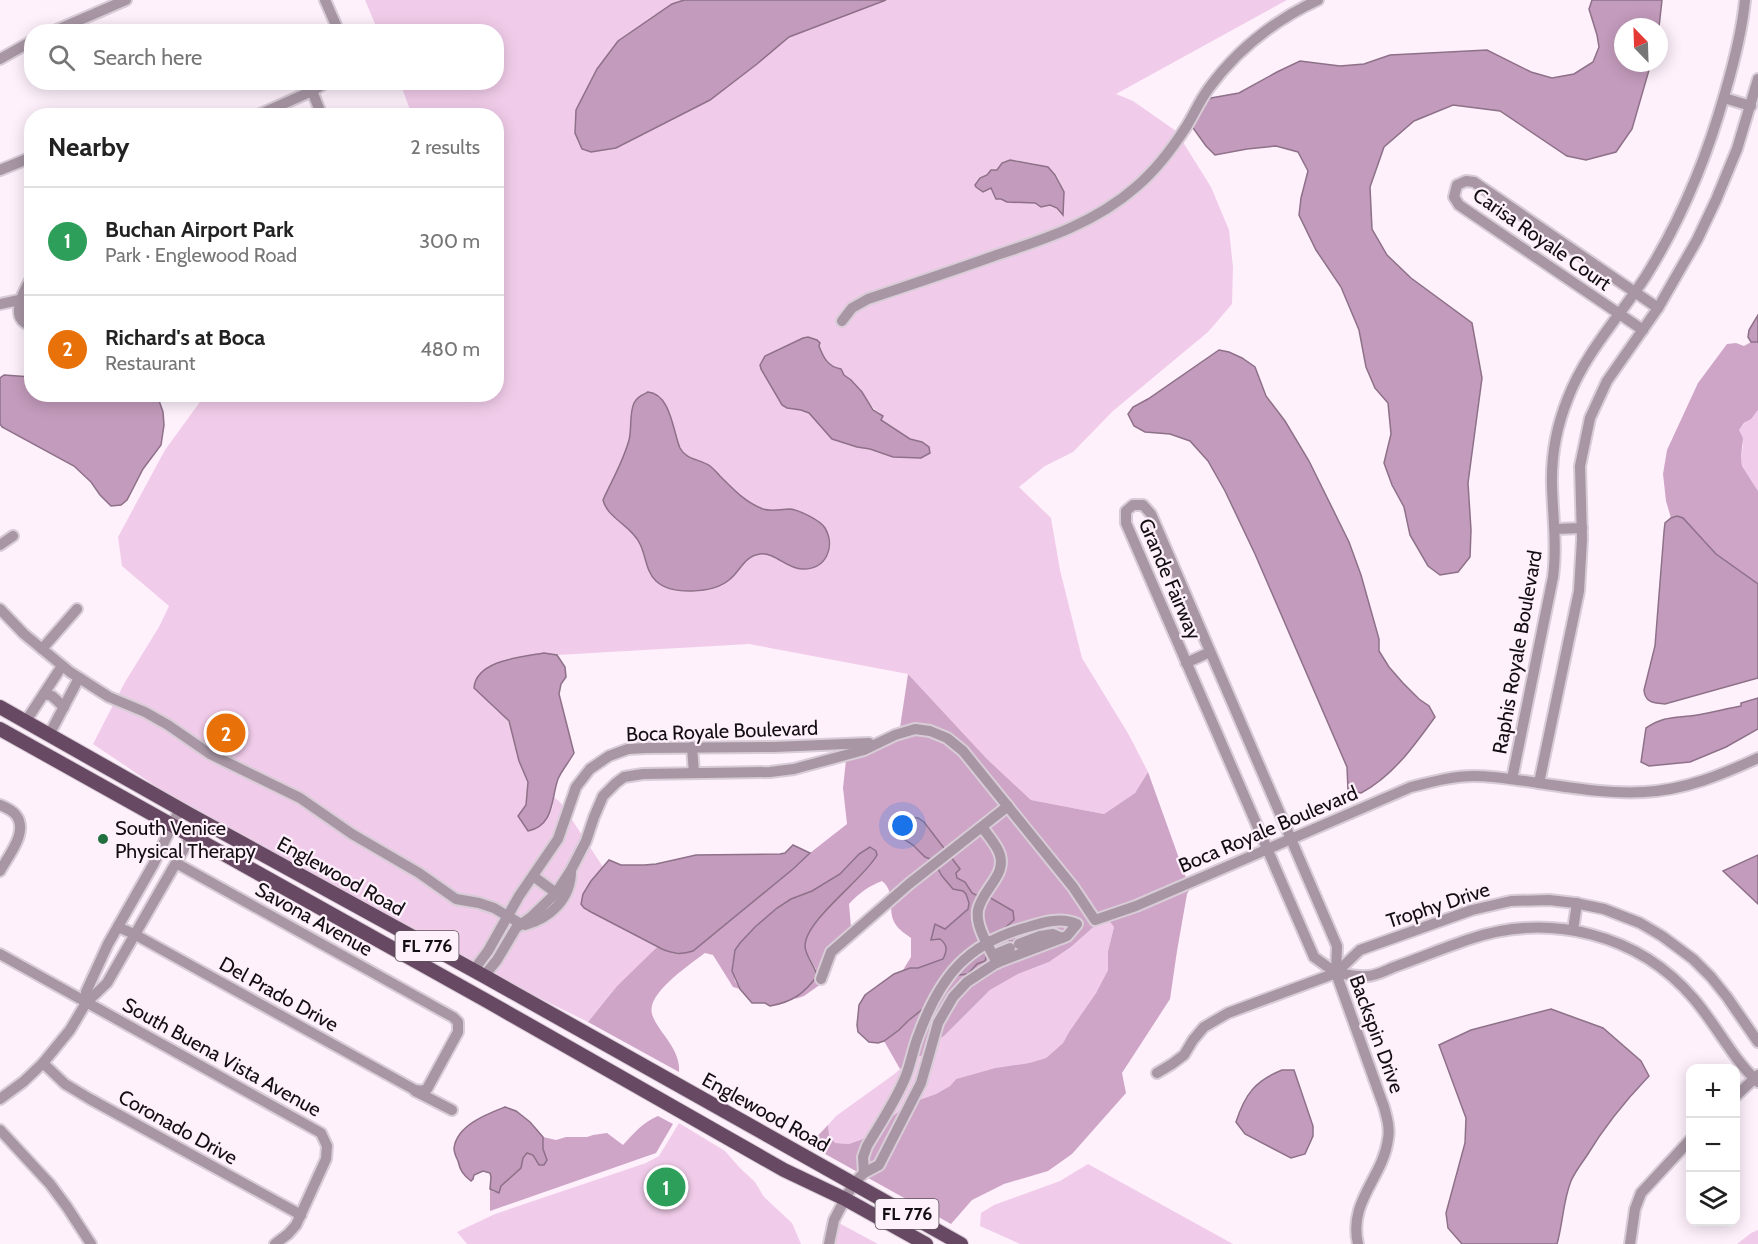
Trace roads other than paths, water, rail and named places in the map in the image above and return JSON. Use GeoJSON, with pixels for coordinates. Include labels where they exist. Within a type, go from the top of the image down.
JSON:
{"type":"FeatureCollection","features":[{"type":"Feature","properties":{"kind":"main road","name":"Englewood Road"},"geometry":{"type":"LineString","coordinates":[[0,707],[200,821],[854,1183]]}},
{"type":"Feature","properties":{"kind":"main road"},"geometry":{"type":"LineString","coordinates":[[29,746],[37,728]]}},
{"type":"Feature","properties":{"kind":"main road","name":"Englewood Road"},"geometry":{"type":"LineString","coordinates":[[0,729],[784,1170],[844,1199]]}},
{"type":"Feature","properties":{"kind":"main road"},"geometry":{"type":"LineString","coordinates":[[383,943],[400,944],[470,982],[476,981],[478,974]]}},
{"type":"Feature","properties":{"kind":"main road","name":"FL 776"},"geometry":{"type":"LineString","coordinates":[[854,1183],[961,1244]]}},
{"type":"Feature","properties":{"kind":"main road","name":"FL 776"},"geometry":{"type":"LineString","coordinates":[[844,1199],[926,1244]]}},
{"type":"Feature","properties":{"kind":"street"},"geometry":{"type":"LineString","coordinates":[[70,24],[126,0]]}},
{"type":"Feature","properties":{"kind":"street"},"geometry":{"type":"LineString","coordinates":[[325,0],[336,24]]}},
{"type":"Feature","properties":{"kind":"street"},"geometry":{"type":"LineString","coordinates":[[842,321],[852,308],[868,299],[1063,232],[1100,214],[1123,198],[1155,169],[1185,128],[1209,88],[1238,54],[1272,26],[1318,0]]}},
{"type":"Feature","properties":{"kind":"street","name":"Raphis Royale Boulevard"},"geometry":{"type":"LineString","coordinates":[[1512,779],[1555,563],[1552,473],[1563,410],[1587,361],[1620,315],[1660,252],[1687,198],[1711,140],[1724,98],[1737,48],[1745,0]]}},
{"type":"Feature","properties":{"kind":"street"},"geometry":{"type":"LineString","coordinates":[[0,59],[24,46]]}},
{"type":"Feature","properties":{"kind":"street"},"geometry":{"type":"LineString","coordinates":[[1539,783],[1579,591],[1582,563],[1580,466],[1590,418],[1606,381],[1658,308],[1708,220],[1728,174],[1758,79]]}},
{"type":"Feature","properties":{"kind":"street"},"geometry":{"type":"LineString","coordinates":[[273,108],[312,91],[319,108]]}},
{"type":"Feature","properties":{"kind":"street"},"geometry":{"type":"LineString","coordinates":[[1724,98],[1751,106]]}},
{"type":"Feature","properties":{"kind":"street"},"geometry":{"type":"LineString","coordinates":[[0,170],[24,160]]}},
{"type":"Feature","properties":{"kind":"street","name":"Carisa Royale Court"},"geometry":{"type":"LineString","coordinates":[[1643,330],[1459,205],[1454,197],[1457,185],[1466,181],[1474,182],[1658,308]]}},
{"type":"Feature","properties":{"kind":"street"},"geometry":{"type":"LineString","coordinates":[[24,291],[19,300],[18,309],[24,323]]}},
{"type":"Feature","properties":{"kind":"street"},"geometry":{"type":"LineString","coordinates":[[0,304],[19,300]]}},
{"type":"Feature","properties":{"kind":"street","name":"Grande Fairway"},"geometry":{"type":"LineString","coordinates":[[1292,838],[1151,514],[1143,505],[1133,505],[1125,511],[1126,522],[1186,663],[1314,957],[1336,974]]}},
{"type":"Feature","properties":{"kind":"street"},"geometry":{"type":"LineString","coordinates":[[1555,529],[1582,528]]}},
{"type":"Feature","properties":{"kind":"street"},"geometry":{"type":"LineString","coordinates":[[0,545],[14,536]]}},
{"type":"Feature","properties":{"kind":"street"},"geometry":{"type":"LineString","coordinates":[[0,609],[24,634],[79,678],[109,697],[168,725],[210,754],[300,798],[352,834],[419,873],[456,899],[479,903],[508,916],[519,926],[533,923],[549,915],[565,897],[571,883],[571,870]]}},
{"type":"Feature","properties":{"kind":"street"},"geometry":{"type":"LineString","coordinates":[[42,649],[77,609]]}},
{"type":"Feature","properties":{"kind":"street"},"geometry":{"type":"LineString","coordinates":[[1186,663],[1210,652]]}},
{"type":"Feature","properties":{"kind":"street"},"geometry":{"type":"LineString","coordinates":[[37,728],[44,694],[62,666]]}},
{"type":"Feature","properties":{"kind":"street"},"geometry":{"type":"LineString","coordinates":[[37,728],[64,707],[79,678]]}},
{"type":"Feature","properties":{"kind":"street"},"geometry":{"type":"LineString","coordinates":[[44,694],[52,696],[64,707]]}},
{"type":"Feature","properties":{"kind":"street","name":"Boca Royale Boulevard"},"geometry":{"type":"LineString","coordinates":[[478,974],[497,960],[519,926],[556,893],[571,870],[603,796],[624,777],[643,774],[771,772],[794,769],[864,750],[895,735],[915,729],[930,731],[947,738],[963,752],[1073,887],[1095,920],[1136,906],[1411,787],[1439,780],[1472,776],[1608,792],[1661,790],[1702,782],[1758,758]]}},
{"type":"Feature","properties":{"kind":"street","name":"Boca Royale Boulevard"},"geometry":{"type":"LineString","coordinates":[[478,974],[488,951],[519,896],[558,839],[576,788],[590,770],[609,756],[628,749],[774,747],[879,742]]}},
{"type":"Feature","properties":{"kind":"street"},"geometry":{"type":"LineString","coordinates":[[692,747],[694,773]]}},
{"type":"Feature","properties":{"kind":"street"},"geometry":{"type":"LineString","coordinates":[[0,805],[17,816],[20,830],[18,839],[0,871]]}},
{"type":"Feature","properties":{"kind":"street"},"geometry":{"type":"LineString","coordinates":[[821,979],[831,952],[909,884],[1008,806]]}},
{"type":"Feature","properties":{"kind":"street"},"geometry":{"type":"LineString","coordinates":[[86,1003],[86,992],[108,944],[153,865],[180,809]]}},
{"type":"Feature","properties":{"kind":"street"},"geometry":{"type":"LineString","coordinates":[[0,1099],[43,1063],[63,1040],[86,1003],[107,983],[200,821]]}},
{"type":"Feature","properties":{"kind":"street"},"geometry":{"type":"LineString","coordinates":[[982,827],[998,849],[1002,860],[1001,870],[985,893],[978,911],[979,925],[995,959]]}},
{"type":"Feature","properties":{"kind":"street","name":"Backspin Drive"},"geometry":{"type":"LineString","coordinates":[[1292,838],[1337,946],[1336,974],[1384,1107],[1388,1125],[1389,1138],[1386,1152],[1357,1212],[1355,1229],[1358,1244]]}},
{"type":"Feature","properties":{"kind":"street","name":"Savona Avenue"},"geometry":{"type":"LineString","coordinates":[[176,863],[453,1017],[458,1022],[458,1032],[429,1087],[419,1091]]}},
{"type":"Feature","properties":{"kind":"street"},"geometry":{"type":"LineString","coordinates":[[533,876],[556,893]]}},
{"type":"Feature","properties":{"kind":"street","name":"Trophy Drive"},"geometry":{"type":"LineString","coordinates":[[1336,974],[1360,950],[1472,910],[1498,903],[1524,900],[1577,903],[1604,909],[1628,918],[1651,929],[1682,950],[1720,987],[1758,1042]]}},
{"type":"Feature","properties":{"kind":"street"},"geometry":{"type":"LineString","coordinates":[[1573,930],[1577,903]]}},
{"type":"Feature","properties":{"kind":"street"},"geometry":{"type":"LineString","coordinates":[[864,1173],[863,1157],[867,1146],[906,1077],[918,1035],[935,995],[950,973],[967,956],[996,937],[1035,925],[1067,920],[1077,924],[1095,920]]}},
{"type":"Feature","properties":{"kind":"street"},"geometry":{"type":"LineString","coordinates":[[995,959],[1062,938],[1077,924]]}},
{"type":"Feature","properties":{"kind":"street"},"geometry":{"type":"LineString","coordinates":[[1035,925],[1040,936]]}},
{"type":"Feature","properties":{"kind":"street","name":"Del Prado Drive"},"geometry":{"type":"LineString","coordinates":[[118,927],[452,1110]]}},
{"type":"Feature","properties":{"kind":"street","name":"Trophy Drive"},"geometry":{"type":"LineString","coordinates":[[1157,1072],[1180,1058],[1199,1032],[1212,1021],[1228,1014],[1336,974],[1369,976],[1468,939],[1513,928],[1545,927],[1573,930],[1621,944],[1672,976],[1695,1000],[1731,1052],[1757,1078]]}},
{"type":"Feature","properties":{"kind":"street"},"geometry":{"type":"LineString","coordinates":[[829,1244],[834,1220],[844,1199],[854,1183],[864,1173],[879,1165],[921,1083],[938,1023],[953,997],[995,959],[1015,946],[1040,936],[1053,934],[1062,938]]}},
{"type":"Feature","properties":{"kind":"street","name":"South Buena Vista Avenue"},"geometry":{"type":"LineString","coordinates":[[0,954],[321,1133],[326,1142],[327,1155],[301,1215],[292,1230],[275,1244]]}},
{"type":"Feature","properties":{"kind":"street","name":"Coronado Drive"},"geometry":{"type":"LineString","coordinates":[[43,1063],[65,1084],[90,1099],[301,1215]]}},
{"type":"Feature","properties":{"kind":"street"},"geometry":{"type":"LineString","coordinates":[[1740,1093],[1757,1078]]}},
{"type":"Feature","properties":{"kind":"street"},"geometry":{"type":"LineString","coordinates":[[0,1130],[54,1190],[91,1244]]}},
{"type":"Feature","properties":{"kind":"street"},"geometry":{"type":"LineString","coordinates":[[1630,1244],[1635,1209],[1641,1193],[1686,1144]]}},
{"type":"Feature","properties":{"kind":"place","name":"Richard's at Boca"},"geometry":{"type":"Point","coordinates":[226,733]}},
{"type":"Feature","properties":{"kind":"place","name":"South Venice Physical Therapy"},"geometry":{"type":"Point","coordinates":[103,839]}},
{"type":"Feature","properties":{"kind":"place","name":"Buchan Airport Park"},"geometry":{"type":"Point","coordinates":[666,1187]}}]}
